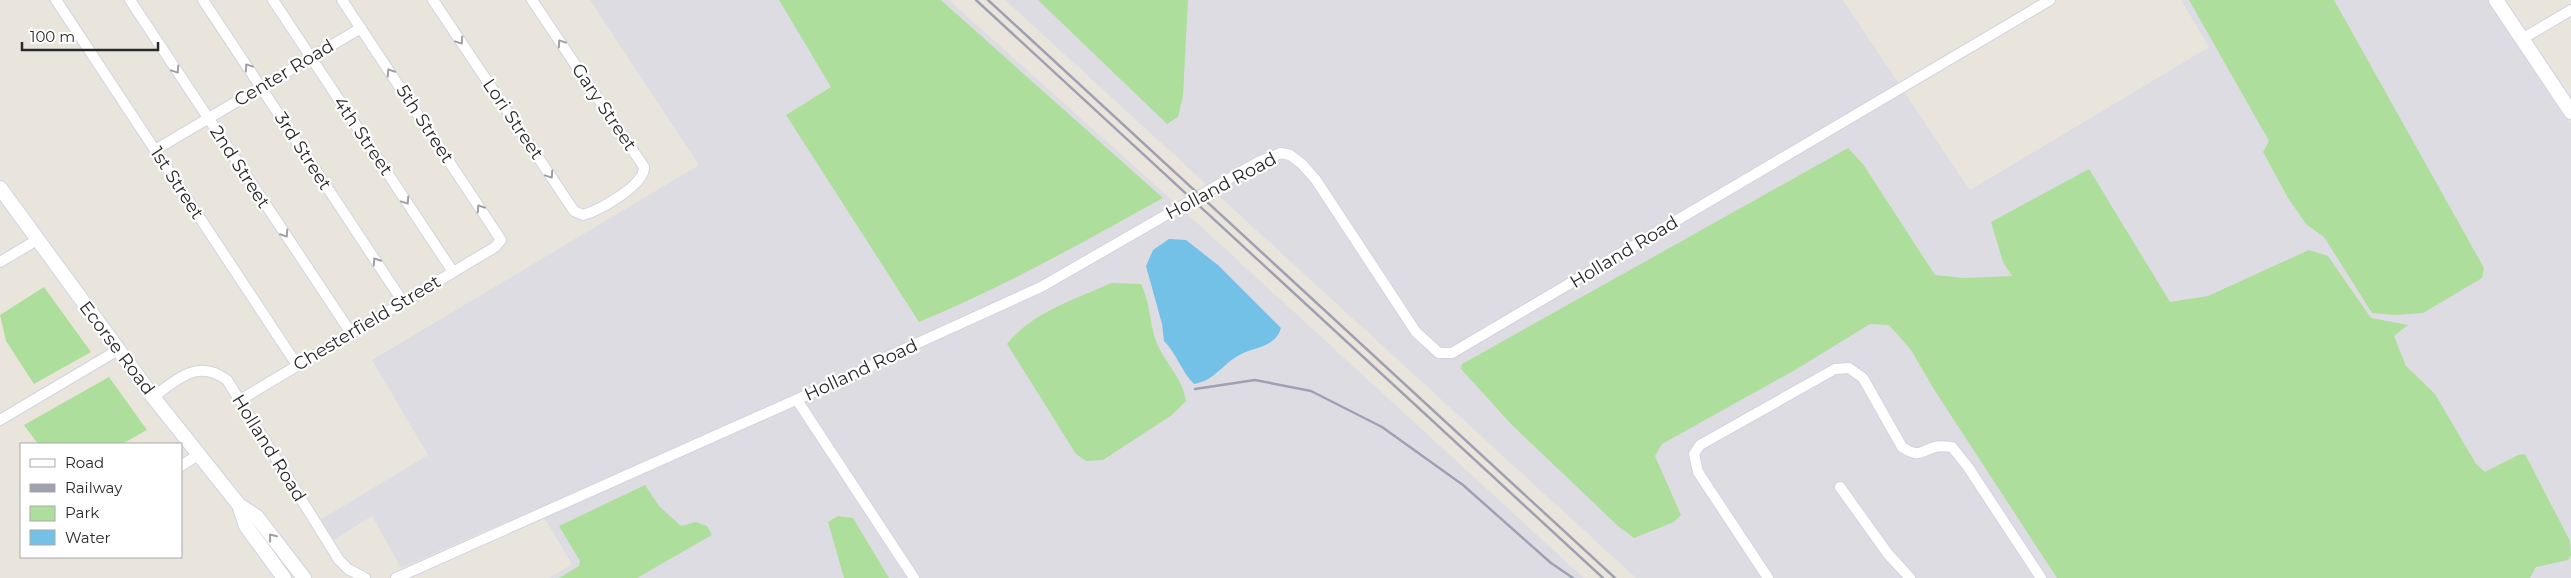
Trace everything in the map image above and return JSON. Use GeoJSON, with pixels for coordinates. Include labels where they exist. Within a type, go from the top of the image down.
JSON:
{"type":"FeatureCollection","features":[{"type":"Feature","properties":{"kind":"main road"},"geometry":{"type":"LineString","coordinates":[[2496,0],[2571,112]]}},
{"type":"Feature","properties":{"kind":"main road","name":"Ecorse Road"},"geometry":{"type":"LineString","coordinates":[[0,188],[118,350],[198,455],[239,505],[257,517],[304,578]]}},
{"type":"Feature","properties":{"kind":"main road","name":"Ecorse Road"},"geometry":{"type":"LineString","coordinates":[[239,505],[246,526],[284,578]]}},
{"type":"Feature","properties":{"kind":"street","name":"1st Street"},"geometry":{"type":"LineString","coordinates":[[56,0],[298,365]]}},
{"type":"Feature","properties":{"kind":"street","name":"2nd Street"},"geometry":{"type":"LineString","coordinates":[[130,0],[351,333]]}},
{"type":"Feature","properties":{"kind":"street","name":"3rd Street"},"geometry":{"type":"LineString","coordinates":[[203,0],[403,302]]}},
{"type":"Feature","properties":{"kind":"street","name":"4th Street"},"geometry":{"type":"LineString","coordinates":[[273,0],[453,272]]}},
{"type":"Feature","properties":{"kind":"street","name":"5th Street"},"geometry":{"type":"LineString","coordinates":[[342,0],[501,240],[495,247]]}},
{"type":"Feature","properties":{"kind":"street","name":"Lori Street"},"geometry":{"type":"LineString","coordinates":[[433,0],[574,211],[583,215],[604,204]]}},
{"type":"Feature","properties":{"kind":"street","name":"Gary Street"},"geometry":{"type":"LineString","coordinates":[[532,0],[644,166],[644,173],[638,182],[604,204]]}},
{"type":"Feature","properties":{"kind":"street","name":"Holland Road"},"geometry":{"type":"LineString","coordinates":[[396,578],[738,424],[797,400],[1041,287],[1258,162],[1281,153],[1290,155],[1316,180],[1416,332],[1439,353],[1452,353],[2050,0]]}},
{"type":"Feature","properties":{"kind":"street"},"geometry":{"type":"LineString","coordinates":[[2522,39],[2571,10]]}},
{"type":"Feature","properties":{"kind":"street","name":"Center Road"},"geometry":{"type":"LineString","coordinates":[[155,150],[361,28]]}},
{"type":"Feature","properties":{"kind":"street"},"geometry":{"type":"LineString","coordinates":[[0,262],[37,240]]}},
{"type":"Feature","properties":{"kind":"street","name":"Chesterfield Street"},"geometry":{"type":"LineString","coordinates":[[240,400],[495,247]]}},
{"type":"Feature","properties":{"kind":"street"},"geometry":{"type":"LineString","coordinates":[[0,420],[118,350]]}},
{"type":"Feature","properties":{"kind":"street"},"geometry":{"type":"LineString","coordinates":[[1768,578],[1698,472],[1694,454],[1700,445],[1835,369],[1849,368],[1863,378],[1902,447],[1911,453],[1921,454],[1936,446],[1952,447],[1968,467],[2041,578]]}},
{"type":"Feature","properties":{"kind":"street","name":"Holland Road"},"geometry":{"type":"LineString","coordinates":[[153,397],[183,376],[202,370],[214,372],[227,380],[339,560],[348,569],[365,578]]}},
{"type":"Feature","properties":{"kind":"street"},"geometry":{"type":"LineString","coordinates":[[797,400],[914,578]]}},
{"type":"Feature","properties":{"kind":"street"},"geometry":{"type":"LineString","coordinates":[[182,465],[198,455]]}},
{"type":"Feature","properties":{"kind":"street"},"geometry":{"type":"LineString","coordinates":[[1840,487],[1888,554],[1910,578]]}},
{"type":"Feature","properties":{"kind":"shaded area"},"geometry":{"type":"Polygon","coordinates":[[[590,0],[949,0],[1171,199],[1584,578],[549,578],[572,564],[538,508],[401,568],[372,516],[334,540],[320,520],[428,455],[372,360],[699,165],[590,0]]]}},
{"type":"Feature","properties":{"kind":"shaded area"},"geometry":{"type":"Polygon","coordinates":[[[1005,0],[1843,0],[1970,190],[2209,47],[2181,0],[2488,0],[2571,124],[2571,578],[1636,578],[1005,0]]]}},
{"type":"Feature","properties":{"kind":"green space"},"geometry":{"type":"Polygon","coordinates":[[[779,0],[941,0],[1163,198],[1012,279],[919,322],[786,115],[831,87],[779,0]]]}},
{"type":"Feature","properties":{"kind":"green space"},"geometry":{"type":"Polygon","coordinates":[[[1038,0],[1188,0],[1183,96],[1178,117],[1167,124],[1038,0]]]}},
{"type":"Feature","properties":{"kind":"green space"},"geometry":{"type":"Polygon","coordinates":[[[2189,0],[2334,0],[2484,268],[2482,278],[2423,313],[2395,315],[2372,313],[2324,237],[2306,224],[2288,198],[2263,152],[2269,141],[2189,0]]]}},
{"type":"Feature","properties":{"kind":"green space"},"geometry":{"type":"Polygon","coordinates":[[[1848,148],[1863,164],[1935,275],[1964,278],[2012,276],[2003,262],[1991,222],[2089,169],[2170,302],[2208,296],[2309,250],[2328,256],[2371,318],[2408,325],[2394,336],[2406,366],[2435,394],[2476,464],[2485,472],[2518,455],[2525,454],[2570,541],[2571,555],[2568,560],[2536,567],[2530,578],[2057,578],[1935,391],[1911,350],[1889,325],[1870,324],[1795,370],[1662,444],[1655,456],[1681,515],[1674,522],[1634,538],[1618,526],[1511,424],[1461,369],[1462,364],[1848,148]]]}},
{"type":"Feature","properties":{"kind":"green space"},"geometry":{"type":"Polygon","coordinates":[[[1111,283],[1141,284],[1147,299],[1152,327],[1159,349],[1177,377],[1186,401],[1172,415],[1103,460],[1086,461],[1076,454],[1007,344],[1017,333],[1041,315],[1111,283]]]}},
{"type":"Feature","properties":{"kind":"green space"},"geometry":{"type":"Polygon","coordinates":[[[44,287],[91,352],[34,384],[6,341],[0,315],[44,287]]]}},
{"type":"Feature","properties":{"kind":"green space"},"geometry":{"type":"Polygon","coordinates":[[[109,377],[147,430],[124,443],[37,443],[24,425],[109,377]]]}},
{"type":"Feature","properties":{"kind":"green space"},"geometry":{"type":"Polygon","coordinates":[[[645,485],[659,506],[681,526],[696,522],[707,526],[712,535],[637,578],[559,578],[579,566],[580,561],[559,526],[645,485]]]}},
{"type":"Feature","properties":{"kind":"green space"},"geometry":{"type":"Polygon","coordinates":[[[838,516],[853,518],[889,578],[844,578],[828,522],[838,516]]]}},
{"type":"Feature","properties":{"kind":"water"},"geometry":{"type":"Polygon","coordinates":[[[1169,239],[1186,240],[1218,265],[1281,328],[1274,340],[1268,344],[1242,353],[1207,380],[1194,384],[1164,341],[1162,324],[1146,266],[1153,250],[1169,239]]]}},
{"type":"Feature","properties":{"kind":"railway"},"geometry":{"type":"LineString","coordinates":[[976,0],[1603,578]]}},
{"type":"Feature","properties":{"kind":"railway"},"geometry":{"type":"LineString","coordinates":[[988,0],[1615,578]]}},
{"type":"Feature","properties":{"kind":"railway"},"geometry":{"type":"LineString","coordinates":[[1195,389],[1255,380],[1311,391],[1382,427],[1463,485],[1551,563],[1573,578]]}}]}
